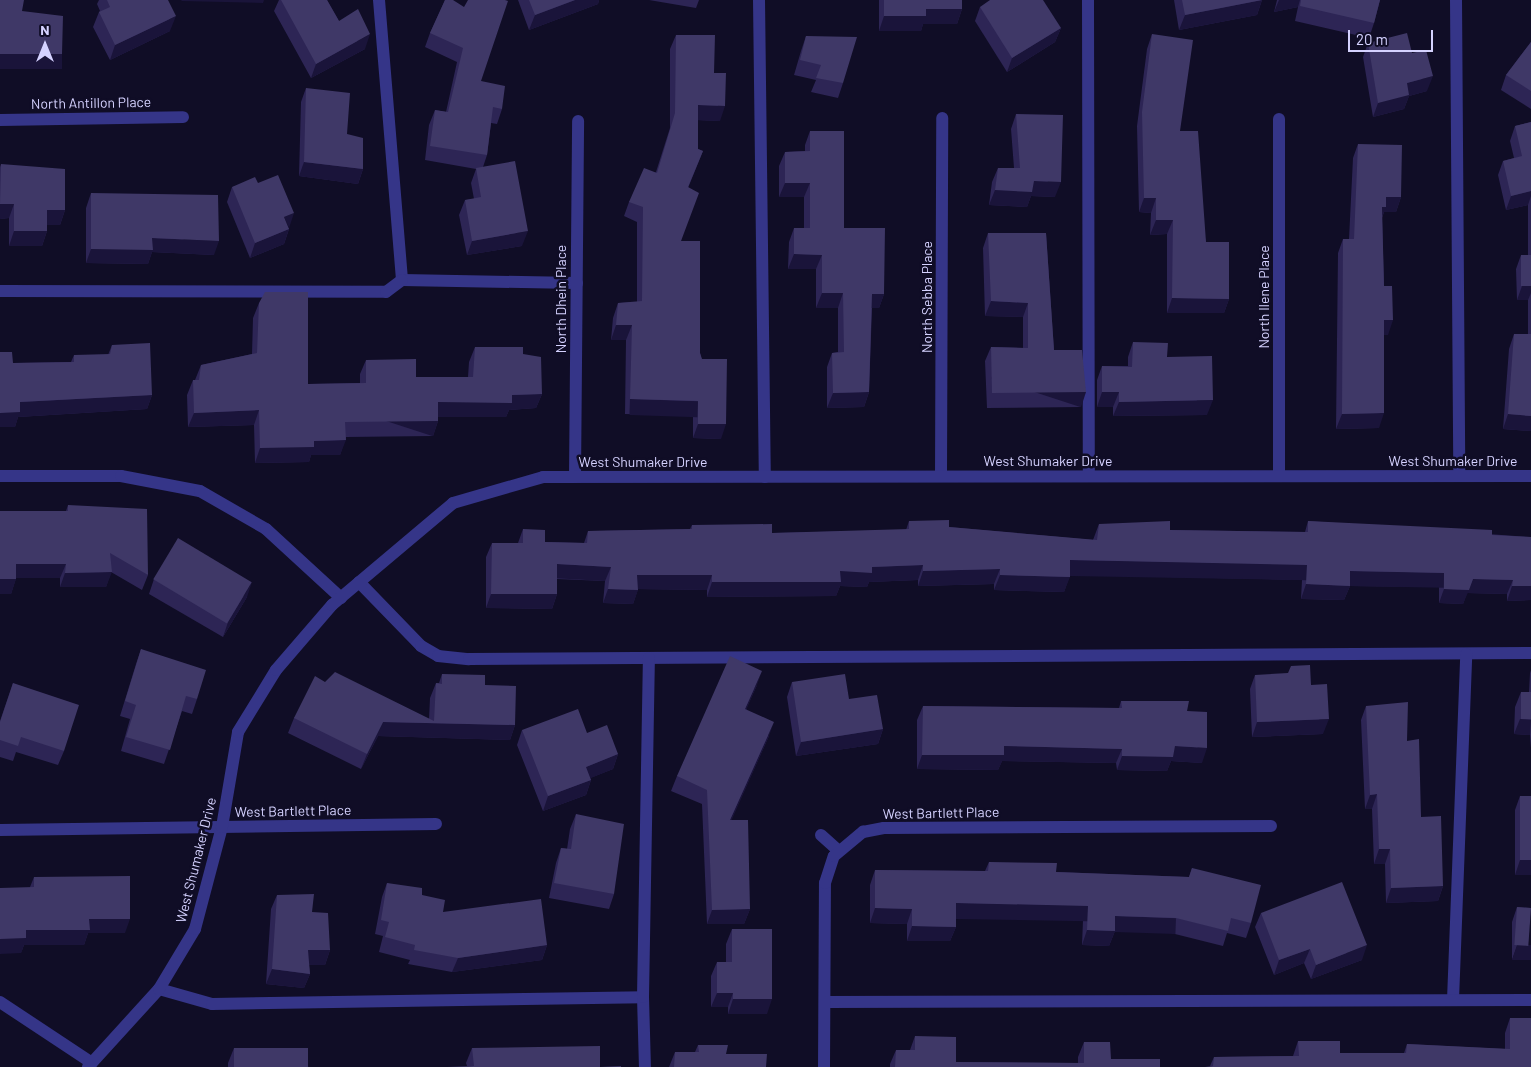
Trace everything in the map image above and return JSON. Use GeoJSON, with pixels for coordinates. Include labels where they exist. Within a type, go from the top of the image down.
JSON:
{"type":"FeatureCollection","features":[{"type":"Feature","properties":{"kind":"street"},"geometry":{"type":"LineString","coordinates":[[379,0],[402,280]]}},
{"type":"Feature","properties":{"kind":"street"},"geometry":{"type":"LineString","coordinates":[[759,0],[765,477]]}},
{"type":"Feature","properties":{"kind":"street"},"geometry":{"type":"LineString","coordinates":[[1088,0],[1090,476]]}},
{"type":"Feature","properties":{"kind":"street"},"geometry":{"type":"LineString","coordinates":[[1456,0],[1459,475]]}},
{"type":"Feature","properties":{"kind":"street","name":"North Antillon Place"},"geometry":{"type":"LineString","coordinates":[[0,120],[183,117]]}},
{"type":"Feature","properties":{"kind":"street","name":"North Sebba Place"},"geometry":{"type":"LineString","coordinates":[[941,476],[942,118]]}},
{"type":"Feature","properties":{"kind":"street","name":"North Ilene Place"},"geometry":{"type":"LineString","coordinates":[[1279,119],[1279,476]]}},
{"type":"Feature","properties":{"kind":"street","name":"North Dhein Place"},"geometry":{"type":"LineString","coordinates":[[575,477],[578,121]]}},
{"type":"Feature","properties":{"kind":"street"},"geometry":{"type":"LineString","coordinates":[[0,291],[386,292],[402,280],[576,282]]}},
{"type":"Feature","properties":{"kind":"street"},"geometry":{"type":"LineString","coordinates":[[0,476],[121,476],[200,491],[266,529],[341,598]]}},
{"type":"Feature","properties":{"kind":"street","name":"West Shumaker Drive"},"geometry":{"type":"LineString","coordinates":[[97,1064],[159,989],[195,929],[222,827],[238,732],[276,670],[341,598],[452,503],[543,477],[1531,476]]}},
{"type":"Feature","properties":{"kind":"street"},"geometry":{"type":"LineString","coordinates":[[360,582],[422,646],[438,656],[649,658],[1531,654]]}},
{"type":"Feature","properties":{"kind":"street"},"geometry":{"type":"LineString","coordinates":[[1452,1000],[1466,654]]}},
{"type":"Feature","properties":{"kind":"street"},"geometry":{"type":"LineString","coordinates":[[645,1067],[643,997],[649,658]]}},
{"type":"Feature","properties":{"kind":"street","name":"West Bartlett Place"},"geometry":{"type":"LineString","coordinates":[[0,830],[436,824]]}},
{"type":"Feature","properties":{"kind":"street","name":"West Bartlett Place"},"geometry":{"type":"LineString","coordinates":[[824,1067],[825,883],[839,851],[863,832],[884,828],[1271,826]]}},
{"type":"Feature","properties":{"kind":"street"},"geometry":{"type":"LineString","coordinates":[[821,835],[839,851]]}},
{"type":"Feature","properties":{"kind":"street"},"geometry":{"type":"LineString","coordinates":[[159,989],[212,1004],[643,997]]}},
{"type":"Feature","properties":{"kind":"street"},"geometry":{"type":"LineString","coordinates":[[825,1002],[1531,1000]]}},
{"type":"Feature","properties":{"kind":"street"},"geometry":{"type":"LineString","coordinates":[[0,1002],[97,1064]]}},
{"type":"Feature","properties":{"kind":"building"},"geometry":{"type":"Polygon","coordinates":[[[0,0],[24,0],[22,11],[63,16],[62,54],[0,54],[0,0]]]}},
{"type":"Feature","properties":{"kind":"building"},"geometry":{"type":"Polygon","coordinates":[[[107,0],[168,0],[176,16],[115,45],[99,12],[110,7],[107,0]]]}},
{"type":"Feature","properties":{"kind":"building"},"geometry":{"type":"Polygon","coordinates":[[[281,0],[327,0],[339,21],[358,9],[370,34],[316,64],[281,0]]]}},
{"type":"Feature","properties":{"kind":"building"},"geometry":{"type":"Polygon","coordinates":[[[445,0],[453,0],[464,7],[468,0],[508,1],[481,81],[505,86],[502,109],[493,107],[487,155],[430,146],[435,110],[448,112],[463,48],[430,33],[445,0]]]}},
{"type":"Feature","properties":{"kind":"building"},"geometry":{"type":"Polygon","coordinates":[[[529,0],[575,0],[535,15],[529,0]]]}},
{"type":"Feature","properties":{"kind":"building"},"geometry":{"type":"Polygon","coordinates":[[[884,0],[962,0],[962,9],[926,9],[926,16],[884,16],[884,0]]]}},
{"type":"Feature","properties":{"kind":"building"},"geometry":{"type":"Polygon","coordinates":[[[990,0],[1043,0],[1061,28],[1012,58],[980,7],[990,0]]]}},
{"type":"Feature","properties":{"kind":"building"},"geometry":{"type":"Polygon","coordinates":[[[1182,0],[1262,0],[1185,15],[1182,0]]]}},
{"type":"Feature","properties":{"kind":"building"},"geometry":{"type":"Polygon","coordinates":[[[1301,0],[1380,0],[1374,23],[1300,6],[1301,0]]]}},
{"type":"Feature","properties":{"kind":"building"},"geometry":{"type":"Polygon","coordinates":[[[1407,33],[1412,53],[1426,50],[1433,76],[1407,83],[1409,95],[1378,103],[1368,43],[1407,33]]]}},
{"type":"Feature","properties":{"kind":"building"},"geometry":{"type":"Polygon","coordinates":[[[1152,34],[1193,40],[1180,131],[1198,131],[1206,242],[1229,242],[1229,299],[1172,298],[1173,220],[1156,220],[1156,198],[1144,198],[1142,112],[1152,34]]]}},
{"type":"Feature","properties":{"kind":"building"},"geometry":{"type":"Polygon","coordinates":[[[676,35],[715,35],[714,73],[726,73],[725,106],[698,105],[698,149],[703,151],[688,187],[699,193],[681,241],[700,241],[700,353],[702,359],[727,359],[726,424],[698,424],[698,401],[630,399],[632,325],[616,325],[618,303],[642,301],[643,207],[629,202],[644,168],[657,173],[675,113],[676,35]]]}},
{"type":"Feature","properties":{"kind":"building"},"geometry":{"type":"Polygon","coordinates":[[[806,36],[857,37],[843,83],[816,78],[821,65],[800,60],[806,36]]]}},
{"type":"Feature","properties":{"kind":"building"},"geometry":{"type":"Polygon","coordinates":[[[1531,42],[1531,91],[1506,75],[1531,42]]]}},
{"type":"Feature","properties":{"kind":"building"},"geometry":{"type":"Polygon","coordinates":[[[306,88],[350,93],[347,134],[363,138],[363,169],[304,162],[306,88]]]}},
{"type":"Feature","properties":{"kind":"building"},"geometry":{"type":"Polygon","coordinates":[[[1016,114],[1063,115],[1061,182],[1034,181],[1032,192],[995,190],[998,168],[1020,168],[1016,114]]]}},
{"type":"Feature","properties":{"kind":"building"},"geometry":{"type":"Polygon","coordinates":[[[1531,122],[1531,191],[1511,196],[1503,161],[1522,156],[1515,126],[1531,122]]]}},
{"type":"Feature","properties":{"kind":"building"},"geometry":{"type":"Polygon","coordinates":[[[810,131],[844,131],[844,228],[885,228],[884,294],[872,294],[869,392],[833,393],[832,353],[844,352],[843,293],[822,293],[822,255],[794,254],[794,228],[810,228],[810,183],[785,183],[785,152],[810,151],[810,131]]]}},
{"type":"Feature","properties":{"kind":"building"},"geometry":{"type":"Polygon","coordinates":[[[1358,144],[1402,145],[1401,197],[1386,197],[1386,207],[1382,207],[1384,286],[1392,286],[1393,320],[1384,320],[1384,413],[1342,414],[1343,239],[1354,239],[1358,144]]]}},
{"type":"Feature","properties":{"kind":"building"},"geometry":{"type":"Polygon","coordinates":[[[515,161],[528,231],[472,241],[465,200],[481,197],[476,168],[515,161]]]}},
{"type":"Feature","properties":{"kind":"building"},"geometry":{"type":"Polygon","coordinates":[[[1,164],[65,169],[65,210],[47,210],[47,231],[14,231],[14,204],[0,204],[1,164]]]}},
{"type":"Feature","properties":{"kind":"building"},"geometry":{"type":"Polygon","coordinates":[[[278,175],[294,213],[284,217],[289,229],[255,243],[232,187],[255,177],[258,183],[278,175]]]}},
{"type":"Feature","properties":{"kind":"building"},"geometry":{"type":"Polygon","coordinates":[[[91,193],[218,195],[219,241],[152,238],[153,250],[91,249],[91,193]]]}},
{"type":"Feature","properties":{"kind":"building"},"geometry":{"type":"Polygon","coordinates":[[[988,233],[1046,233],[1054,350],[1082,350],[1086,392],[992,393],[991,347],[1028,348],[1028,303],[991,301],[988,233]]]}},
{"type":"Feature","properties":{"kind":"building"},"geometry":{"type":"Polygon","coordinates":[[[1521,255],[1531,255],[1531,286],[1521,286],[1521,255]]]}},
{"type":"Feature","properties":{"kind":"building"},"geometry":{"type":"Polygon","coordinates":[[[265,292],[308,292],[308,384],[366,383],[366,360],[416,359],[416,377],[473,377],[475,347],[523,347],[523,354],[541,357],[542,394],[512,395],[512,403],[438,402],[438,421],[345,422],[346,440],[314,441],[314,447],[260,448],[259,410],[194,413],[193,380],[199,380],[201,365],[257,353],[259,303],[265,292]]]}},
{"type":"Feature","properties":{"kind":"building"},"geometry":{"type":"Polygon","coordinates":[[[1514,334],[1531,334],[1531,416],[1508,414],[1514,334]]]}},
{"type":"Feature","properties":{"kind":"building"},"geometry":{"type":"Polygon","coordinates":[[[1133,342],[1168,343],[1167,357],[1212,356],[1213,400],[1119,402],[1119,392],[1102,392],[1102,366],[1132,367],[1133,342]]]}},
{"type":"Feature","properties":{"kind":"building"},"geometry":{"type":"Polygon","coordinates":[[[150,343],[152,395],[20,402],[20,412],[0,413],[0,352],[12,352],[13,363],[74,362],[74,355],[110,354],[112,345],[150,343]]]}},
{"type":"Feature","properties":{"kind":"building"},"geometry":{"type":"Polygon","coordinates":[[[68,505],[147,509],[148,575],[110,553],[112,572],[65,573],[66,564],[16,564],[16,579],[0,579],[0,511],[68,511],[68,505]]]}},
{"type":"Feature","properties":{"kind":"building"},"geometry":{"type":"Polygon","coordinates":[[[949,520],[949,527],[1097,540],[1099,524],[1170,521],[1170,530],[1308,532],[1308,521],[1492,530],[1492,535],[1531,537],[1531,586],[1512,586],[1513,580],[1473,579],[1469,590],[1444,589],[1444,573],[1350,571],[1350,586],[1306,584],[1307,565],[1070,560],[1070,577],[1000,575],[1000,569],[923,571],[923,565],[872,567],[872,573],[840,571],[841,582],[712,582],[712,575],[637,575],[638,590],[608,589],[611,567],[557,564],[557,594],[491,594],[492,543],[523,543],[523,529],[545,530],[545,542],[587,543],[588,531],[692,529],[692,525],[772,524],[772,533],[909,529],[909,521],[949,520]]]}},
{"type":"Feature","properties":{"kind":"building"},"geometry":{"type":"Polygon","coordinates":[[[178,538],[252,582],[227,623],[153,579],[178,538]]]}},
{"type":"Feature","properties":{"kind":"building"},"geometry":{"type":"Polygon","coordinates":[[[141,649],[206,670],[197,699],[186,696],[170,750],[126,737],[136,705],[125,701],[141,649]]]}},
{"type":"Feature","properties":{"kind":"building"},"geometry":{"type":"Polygon","coordinates":[[[730,656],[762,671],[745,709],[774,722],[730,820],[748,820],[750,909],[712,910],[707,790],[677,776],[730,656]]]}},
{"type":"Feature","properties":{"kind":"building"},"geometry":{"type":"Polygon","coordinates":[[[1310,665],[1311,685],[1327,684],[1329,719],[1257,722],[1255,675],[1288,673],[1291,666],[1310,665]]]}},
{"type":"Feature","properties":{"kind":"building"},"geometry":{"type":"Polygon","coordinates":[[[335,672],[434,721],[436,683],[442,684],[442,674],[485,675],[485,685],[516,686],[515,725],[383,722],[367,754],[294,718],[315,676],[325,682],[335,672]]]}},
{"type":"Feature","properties":{"kind":"building"},"geometry":{"type":"Polygon","coordinates":[[[845,674],[849,699],[877,695],[883,729],[801,742],[792,682],[845,674]]]}},
{"type":"Feature","properties":{"kind":"building"},"geometry":{"type":"Polygon","coordinates":[[[13,683],[79,705],[64,751],[21,737],[18,746],[0,740],[0,722],[13,683]]]}},
{"type":"Feature","properties":{"kind":"building"},"geometry":{"type":"Polygon","coordinates":[[[1521,692],[1531,692],[1531,719],[1521,719],[1521,692]]]}},
{"type":"Feature","properties":{"kind":"building"},"geometry":{"type":"Polygon","coordinates":[[[1121,701],[1189,701],[1187,711],[1207,712],[1207,748],[1175,746],[1173,757],[1122,756],[1122,749],[1004,746],[1004,755],[922,755],[923,706],[1122,708],[1121,701]]]}},
{"type":"Feature","properties":{"kind":"building"},"geometry":{"type":"Polygon","coordinates":[[[1408,702],[1407,741],[1419,739],[1421,817],[1441,816],[1443,886],[1391,888],[1390,849],[1379,849],[1377,794],[1370,795],[1366,706],[1408,702]]]}},
{"type":"Feature","properties":{"kind":"building"},"geometry":{"type":"Polygon","coordinates":[[[578,709],[587,733],[607,725],[618,754],[586,767],[591,780],[548,796],[522,730],[578,709]]]}},
{"type":"Feature","properties":{"kind":"building"},"geometry":{"type":"Polygon","coordinates":[[[1520,796],[1531,796],[1531,860],[1520,860],[1520,796]]]}},
{"type":"Feature","properties":{"kind":"building"},"geometry":{"type":"Polygon","coordinates":[[[576,814],[624,824],[614,894],[554,883],[561,848],[571,849],[576,814]]]}},
{"type":"Feature","properties":{"kind":"building"},"geometry":{"type":"Polygon","coordinates":[[[989,862],[1057,863],[1056,872],[1189,877],[1192,868],[1261,885],[1251,923],[1231,918],[1228,931],[1176,918],[1115,916],[1115,931],[1087,930],[1088,906],[956,903],[956,927],[912,926],[912,909],[875,908],[875,870],[988,871],[989,862]]]}},
{"type":"Feature","properties":{"kind":"building"},"geometry":{"type":"Polygon","coordinates":[[[130,876],[130,919],[89,919],[90,930],[26,930],[26,938],[0,939],[0,888],[34,887],[34,877],[130,876]]]}},
{"type":"Feature","properties":{"kind":"building"},"geometry":{"type":"Polygon","coordinates":[[[1342,882],[1367,945],[1316,965],[1310,949],[1279,960],[1261,913],[1342,882]]]}},
{"type":"Feature","properties":{"kind":"building"},"geometry":{"type":"Polygon","coordinates":[[[387,883],[422,888],[422,895],[445,900],[443,912],[541,899],[547,945],[458,958],[414,950],[415,945],[385,937],[389,922],[381,920],[387,883]]]}},
{"type":"Feature","properties":{"kind":"building"},"geometry":{"type":"Polygon","coordinates":[[[314,894],[312,912],[328,913],[330,950],[308,950],[310,974],[272,969],[277,895],[314,894]]]}},
{"type":"Feature","properties":{"kind":"building"},"geometry":{"type":"Polygon","coordinates":[[[1517,907],[1531,908],[1528,946],[1514,945],[1517,907]]]}},
{"type":"Feature","properties":{"kind":"building"},"geometry":{"type":"Polygon","coordinates":[[[732,929],[772,929],[772,999],[733,999],[733,993],[717,993],[717,962],[732,962],[732,929]]]}},
{"type":"Feature","properties":{"kind":"building"},"geometry":{"type":"Polygon","coordinates":[[[1510,1018],[1531,1018],[1531,1067],[1205,1067],[1213,1066],[1214,1057],[1299,1056],[1298,1041],[1340,1041],[1340,1053],[1406,1053],[1407,1044],[1510,1049],[1510,1018]]]}},
{"type":"Feature","properties":{"kind":"building"},"geometry":{"type":"Polygon","coordinates":[[[915,1036],[956,1037],[956,1062],[1084,1063],[1084,1042],[1110,1042],[1111,1059],[1160,1059],[1160,1067],[895,1067],[896,1050],[915,1050],[915,1036]]]}},
{"type":"Feature","properties":{"kind":"building"},"geometry":{"type":"Polygon","coordinates":[[[698,1045],[728,1045],[726,1054],[767,1054],[766,1067],[674,1067],[675,1052],[699,1052],[698,1045]]]}},
{"type":"Feature","properties":{"kind":"building"},"geometry":{"type":"Polygon","coordinates":[[[600,1046],[600,1067],[447,1067],[474,1066],[472,1048],[600,1046]]]}},
{"type":"Feature","properties":{"kind":"building"},"geometry":{"type":"Polygon","coordinates":[[[234,1048],[308,1048],[308,1067],[234,1067],[234,1048]]]}}]}
